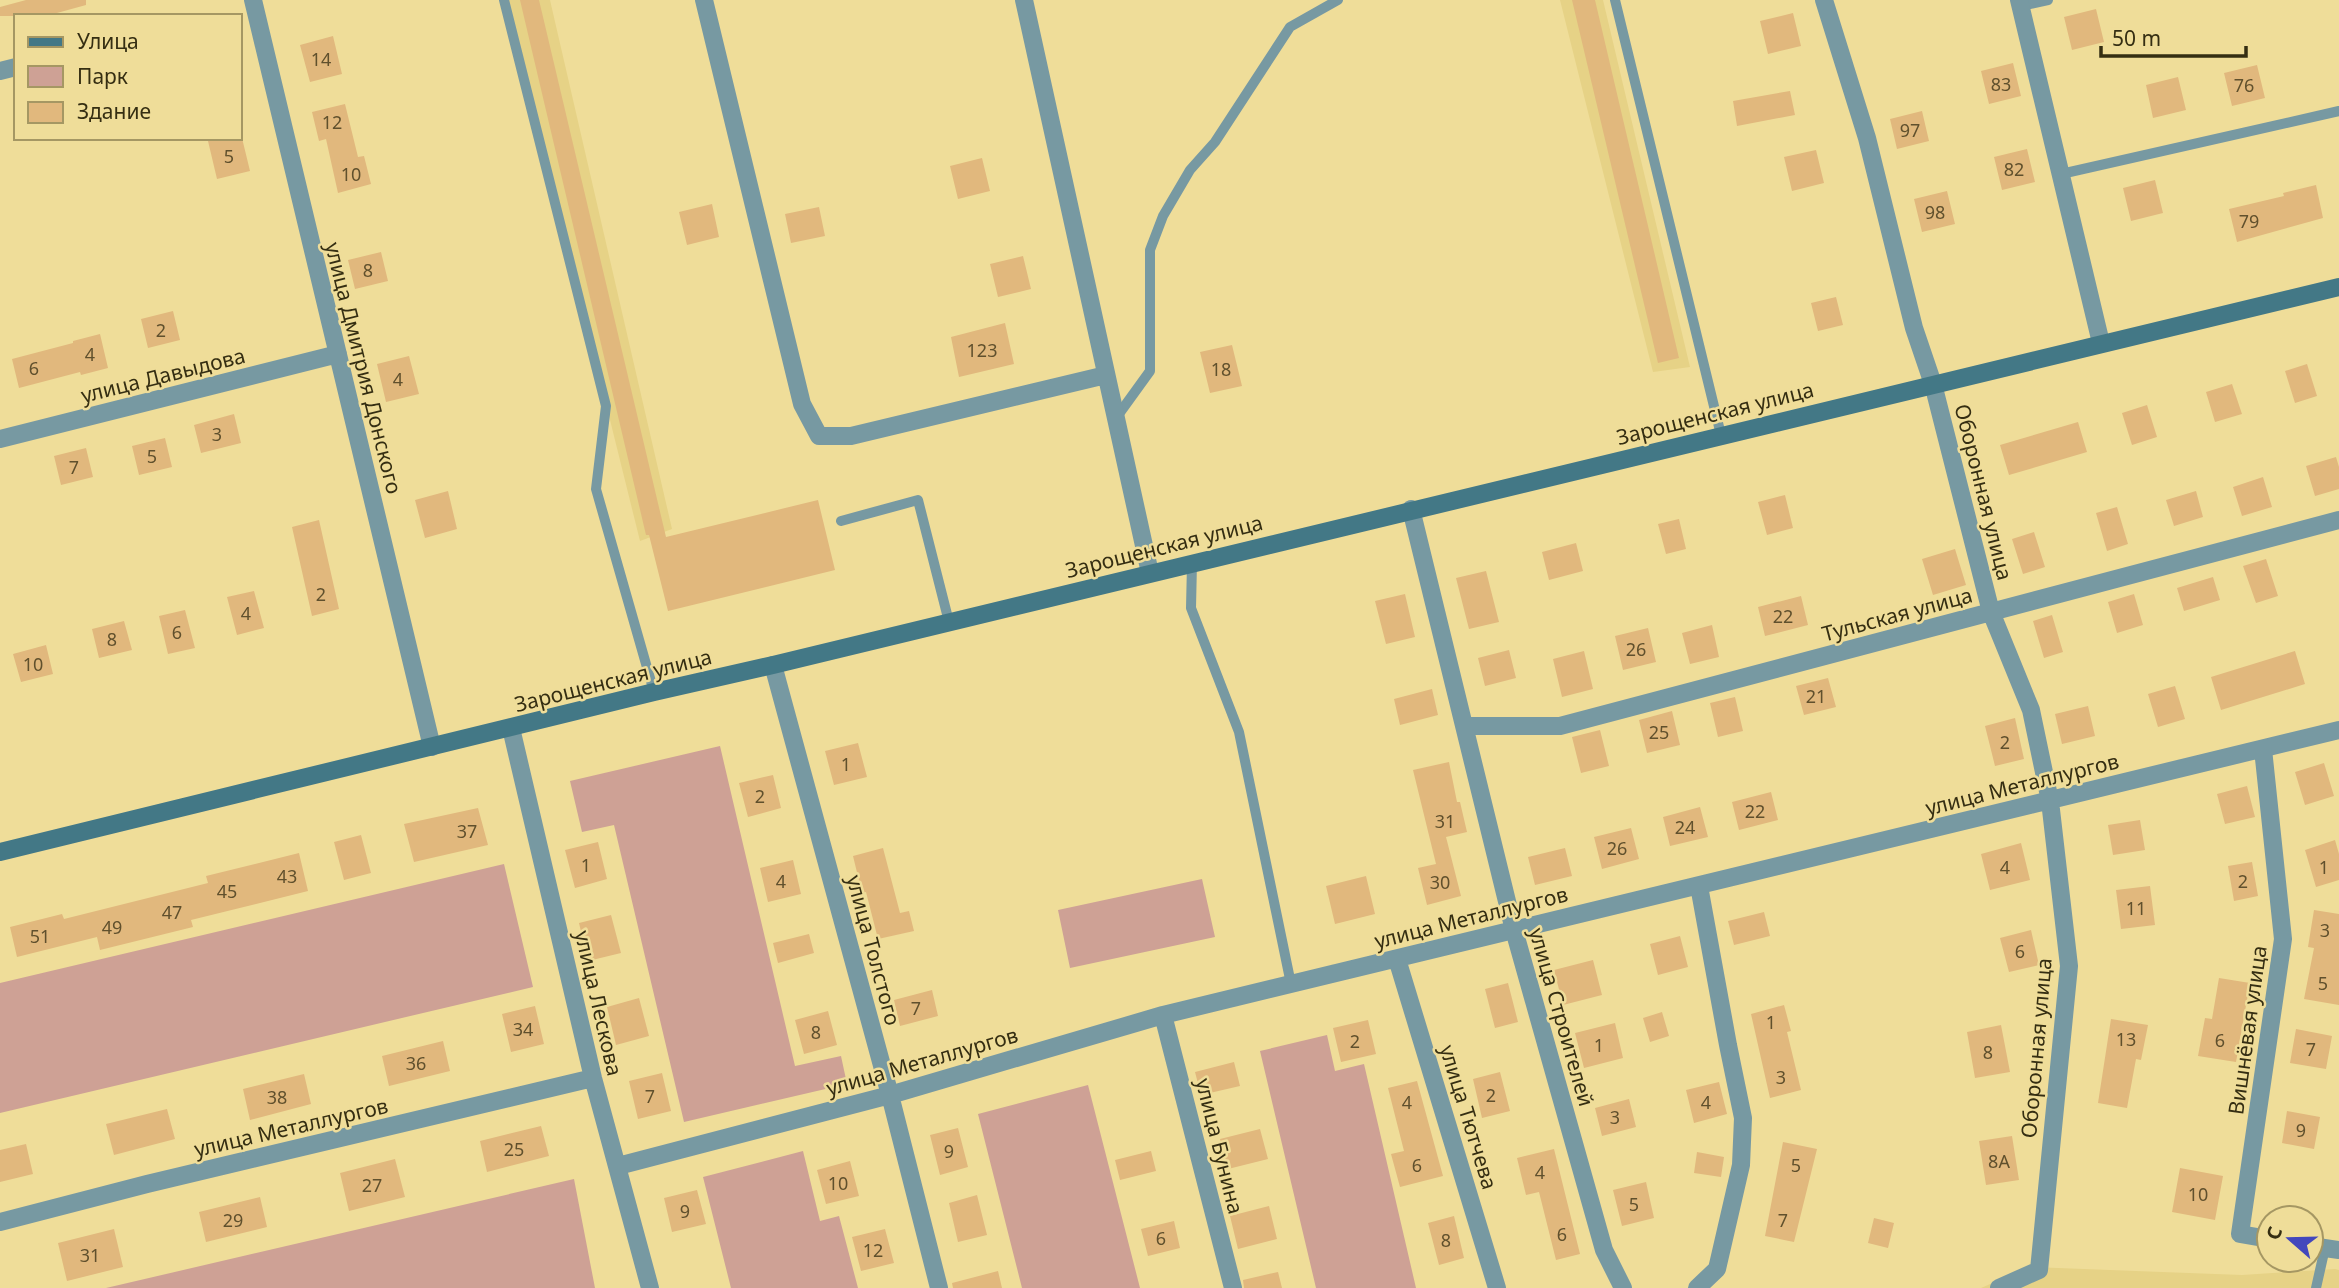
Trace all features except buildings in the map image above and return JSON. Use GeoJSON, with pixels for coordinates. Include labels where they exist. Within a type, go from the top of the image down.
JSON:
{"type":"FeatureCollection","features":[{"type":"Feature","properties":{"kind":"street"},"geometry":{"type":"LineString","coordinates":[[704,0],[802,404],[819,436],[851,436],[1106,375]]}},
{"type":"Feature","properties":{"kind":"street"},"geometry":{"type":"LineString","coordinates":[[1024,0],[1150,573]]}},
{"type":"Feature","properties":{"kind":"street","name":"Оборонная улица"},"geometry":{"type":"LineString","coordinates":[[1824,0],[1867,138],[1914,328],[1933,384],[1991,612],[2031,710],[2050,801],[2069,966],[2039,1270],[1999,1288]]}},
{"type":"Feature","properties":{"kind":"street"},"geometry":{"type":"LineString","coordinates":[[2020,3],[2101,343]]}},
{"type":"Feature","properties":{"kind":"street","name":"улица Дмитрия Донского"},"geometry":{"type":"LineString","coordinates":[[250,12],[338,354],[432,747]]}},
{"type":"Feature","properties":{"kind":"street","name":"Зарощенская улица"},"geometry":{"type":"LineString","coordinates":[[0,852],[1411,509],[2339,287]]}},
{"type":"Feature","properties":{"kind":"street","name":"улица Давыдова"},"geometry":{"type":"LineString","coordinates":[[0,439],[338,354]]}},
{"type":"Feature","properties":{"kind":"street","name":"улица Строителей"},"geometry":{"type":"LineString","coordinates":[[1411,509],[1514,930],[1604,1251],[1623,1288]]}},
{"type":"Feature","properties":{"kind":"street","name":"Тульская улица"},"geometry":{"type":"LineString","coordinates":[[1464,726],[1560,726],[2339,520]]}},
{"type":"Feature","properties":{"kind":"street","name":"улица Толстого"},"geometry":{"type":"LineString","coordinates":[[773,665],[890,1095],[939,1288]]}},
{"type":"Feature","properties":{"kind":"street","name":"улица Лескова"},"geometry":{"type":"LineString","coordinates":[[511,728],[593,1078],[650,1288]]}},
{"type":"Feature","properties":{"kind":"street","name":"улица Металлургов"},"geometry":{"type":"LineString","coordinates":[[618,1167],[890,1095],[1163,1015],[2339,730]]}},
{"type":"Feature","properties":{"kind":"street","name":"Вишнёвая улица"},"geometry":{"type":"LineString","coordinates":[[2255,1237],[2240,1234],[2283,939],[2263,749]]}},
{"type":"Feature","properties":{"kind":"street"},"geometry":{"type":"LineString","coordinates":[[1697,1288],[1717,1269],[1741,1165],[1743,1118],[1699,886]]}},
{"type":"Feature","properties":{"kind":"street","name":"улица Тютчева"},"geometry":{"type":"LineString","coordinates":[[1397,959],[1497,1288]]}},
{"type":"Feature","properties":{"kind":"street","name":"улица Бунина"},"geometry":{"type":"LineString","coordinates":[[1163,1015],[1233,1288]]}},
{"type":"Feature","properties":{"kind":"street","name":"улица Металлургов"},"geometry":{"type":"LineString","coordinates":[[0,1222],[147,1184],[593,1078]]}},
{"type":"Feature","properties":{"kind":"lane"},"geometry":{"type":"LineString","coordinates":[[504,0],[606,406],[596,489],[654,692]]}},
{"type":"Feature","properties":{"kind":"lane"},"geometry":{"type":"LineString","coordinates":[[1116,418],[1150,371],[1150,250],[1163,216],[1189,170],[1215,142],[1290,27],[1338,0]]}},
{"type":"Feature","properties":{"kind":"lane"},"geometry":{"type":"LineString","coordinates":[[1615,0],[1721,435]]}},
{"type":"Feature","properties":{"kind":"lane"},"geometry":{"type":"LineString","coordinates":[[2020,3],[2048,0]]}},
{"type":"Feature","properties":{"kind":"lane"},"geometry":{"type":"LineString","coordinates":[[2061,174],[2339,111]]}},
{"type":"Feature","properties":{"kind":"lane"},"geometry":{"type":"LineString","coordinates":[[841,521],[918,500],[948,622]]}},
{"type":"Feature","properties":{"kind":"lane"},"geometry":{"type":"LineString","coordinates":[[1192,564],[1191,608],[1239,732],[1291,984]]}},
{"type":"Feature","properties":{"kind":"shaded area"},"geometry":{"type":"Polygon","coordinates":[[[506,0],[550,0],[672,529],[640,541],[506,0]]]}},
{"type":"Feature","properties":{"kind":"shaded area"},"geometry":{"type":"Polygon","coordinates":[[[1560,0],[1603,0],[1690,367],[1653,372],[1560,0]]]}},
{"type":"Feature","properties":{"kind":"shaded area"},"geometry":{"type":"Polygon","coordinates":[[[2029,1267],[2242,1275],[2325,1274],[2325,1270],[2339,1270],[2339,1288],[1981,1288],[2029,1267]]]}},
{"type":"Feature","properties":{"kind":"green space"},"geometry":{"type":"Polygon","coordinates":[[[720,746],[795,1066],[841,1056],[847,1084],[684,1122],[614,825],[582,832],[570,781],[720,746]]]}},
{"type":"Feature","properties":{"kind":"green space"},"geometry":{"type":"Polygon","coordinates":[[[504,864],[533,987],[0,1113],[0,983],[504,864]]]}},
{"type":"Feature","properties":{"kind":"green space"},"geometry":{"type":"Polygon","coordinates":[[[1202,879],[1215,937],[1070,968],[1058,910],[1202,879]]]}},
{"type":"Feature","properties":{"kind":"green space"},"geometry":{"type":"Polygon","coordinates":[[[1327,1035],[1335,1071],[1364,1064],[1416,1288],[1316,1288],[1260,1051],[1327,1035]]]}},
{"type":"Feature","properties":{"kind":"green space"},"geometry":{"type":"Polygon","coordinates":[[[1088,1085],[1140,1288],[1022,1288],[978,1114],[1088,1085]]]}},
{"type":"Feature","properties":{"kind":"green space"},"geometry":{"type":"Polygon","coordinates":[[[803,1151],[820,1221],[839,1216],[858,1288],[731,1288],[703,1177],[803,1151]]]}},
{"type":"Feature","properties":{"kind":"green space"},"geometry":{"type":"Polygon","coordinates":[[[574,1179],[595,1288],[106,1288],[574,1179]]]}}]}
